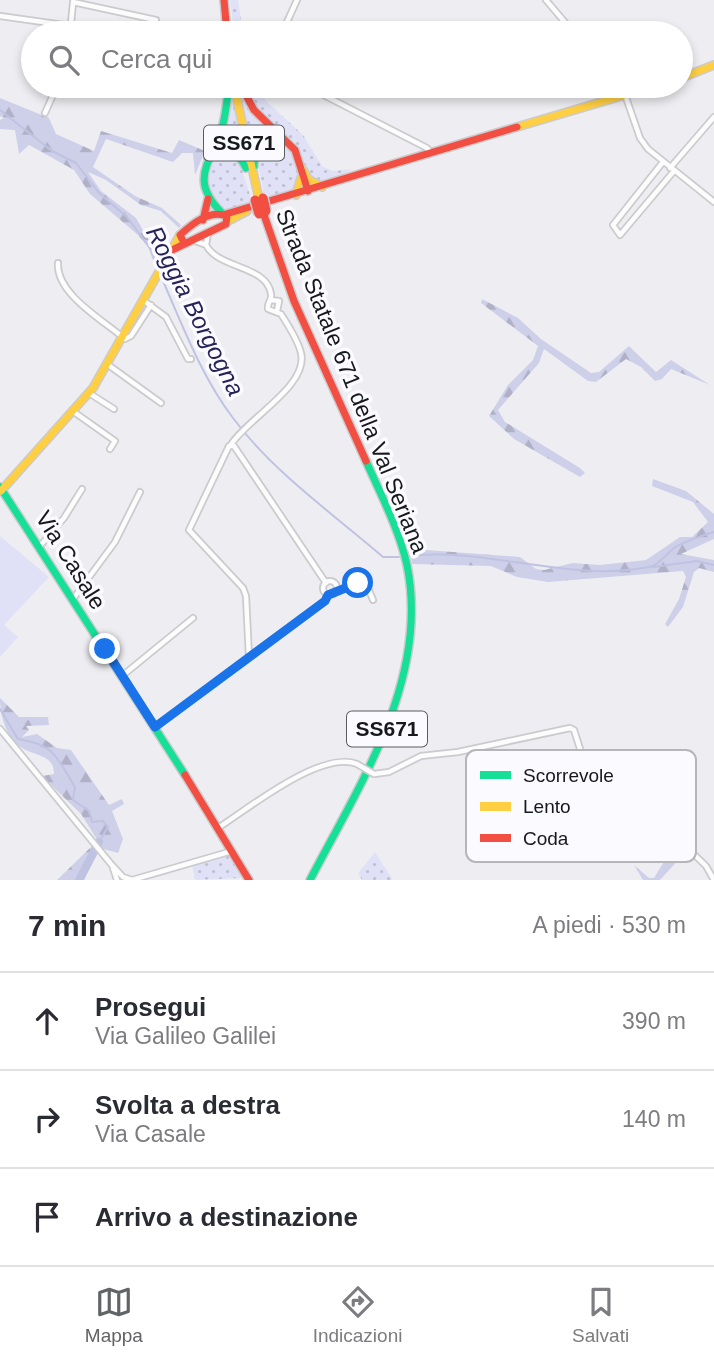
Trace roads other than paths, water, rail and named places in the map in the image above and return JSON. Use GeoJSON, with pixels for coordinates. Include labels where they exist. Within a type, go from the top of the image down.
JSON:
{"type":"FeatureCollection","features":[{"type":"Feature","properties":{"kind":"main road"},"geometry":{"type":"LineString","coordinates":[[224,1],[226,21]]}},
{"type":"Feature","properties":{"kind":"main road"},"geometry":{"type":"LineString","coordinates":[[693,73],[714,65]]}},
{"type":"Feature","properties":{"kind":"main road"},"geometry":{"type":"LineString","coordinates":[[225,216],[212,205],[203,169],[223,126],[229,98]]}},
{"type":"Feature","properties":{"kind":"main road","name":"Strada Statale 671 della Val Seriana"},"geometry":{"type":"LineString","coordinates":[[235,98],[274,249],[401,541],[407,564],[412,636],[399,701],[310,880]]}},
{"type":"Feature","properties":{"kind":"main road"},"geometry":{"type":"LineString","coordinates":[[248,98],[259,115],[288,142],[299,163],[308,191]]}},
{"type":"Feature","properties":{"kind":"main road"},"geometry":{"type":"LineString","coordinates":[[203,220],[261,206],[431,154],[601,98]]}},
{"type":"Feature","properties":{"kind":"main road"},"geometry":{"type":"LineString","coordinates":[[261,206],[254,167],[255,151],[267,140],[281,139],[288,142]]}},
{"type":"Feature","properties":{"kind":"main road"},"geometry":{"type":"LineString","coordinates":[[205,162],[215,153],[236,153],[245,164],[261,206]]}},
{"type":"Feature","properties":{"kind":"main road"},"geometry":{"type":"LineString","coordinates":[[296,195],[304,178]]}},
{"type":"Feature","properties":{"kind":"main road"},"geometry":{"type":"LineString","coordinates":[[304,178],[322,187]]}},
{"type":"Feature","properties":{"kind":"main road"},"geometry":{"type":"LineString","coordinates":[[1,490],[89,393],[122,337],[147,302],[156,277],[171,251],[186,240],[203,220],[208,194]]}},
{"type":"Feature","properties":{"kind":"main road"},"geometry":{"type":"LineString","coordinates":[[186,240],[208,233],[225,216]]}},
{"type":"Feature","properties":{"kind":"main road","name":"Via Casale"},"geometry":{"type":"LineString","coordinates":[[1,490],[40,546],[155,727],[233,851],[248,880]]}},
{"type":"Feature","properties":{"kind":"street"},"geometry":{"type":"LineString","coordinates":[[287,21],[297,0]]}},
{"type":"Feature","properties":{"kind":"street"},"geometry":{"type":"LineString","coordinates":[[546,0],[564,21]]}},
{"type":"Feature","properties":{"kind":"street"},"geometry":{"type":"LineString","coordinates":[[71,21],[73,1],[156,20]]}},
{"type":"Feature","properties":{"kind":"street"},"geometry":{"type":"LineString","coordinates":[[0,16],[36,21]]}},
{"type":"Feature","properties":{"kind":"street"},"geometry":{"type":"LineString","coordinates":[[45,113],[52,98]]}},
{"type":"Feature","properties":{"kind":"street"},"geometry":{"type":"LineString","coordinates":[[329,98],[426,148],[431,154]]}},
{"type":"Feature","properties":{"kind":"street"},"geometry":{"type":"LineString","coordinates":[[628,98],[640,138],[672,170],[714,202]]}},
{"type":"Feature","properties":{"kind":"street"},"geometry":{"type":"LineString","coordinates":[[663,162],[613,225],[619,234],[624,234],[714,117]]}},
{"type":"Feature","properties":{"kind":"street"},"geometry":{"type":"LineString","coordinates":[[636,198],[646,206]]}},
{"type":"Feature","properties":{"kind":"street"},"geometry":{"type":"LineString","coordinates":[[206,246],[208,233]]}},
{"type":"Feature","properties":{"kind":"street"},"geometry":{"type":"LineString","coordinates":[[186,240],[206,246],[215,255],[262,279],[270,290],[268,309],[277,311]]}},
{"type":"Feature","properties":{"kind":"street"},"geometry":{"type":"LineString","coordinates":[[58,263],[58,278],[122,337]]}},
{"type":"Feature","properties":{"kind":"street"},"geometry":{"type":"LineString","coordinates":[[249,657],[246,596],[243,588],[188,530],[239,431],[294,383],[299,374],[300,352],[277,311],[279,301],[271,300]]}},
{"type":"Feature","properties":{"kind":"street"},"geometry":{"type":"LineString","coordinates":[[147,302],[166,317],[188,359],[191,359]]}},
{"type":"Feature","properties":{"kind":"street"},"geometry":{"type":"LineString","coordinates":[[107,364],[161,403]]}},
{"type":"Feature","properties":{"kind":"street"},"geometry":{"type":"LineString","coordinates":[[89,393],[114,409]]}},
{"type":"Feature","properties":{"kind":"street"},"geometry":{"type":"LineString","coordinates":[[74,412],[115,441],[110,449]]}},
{"type":"Feature","properties":{"kind":"street"},"geometry":{"type":"LineString","coordinates":[[229,446],[234,446],[326,583]]}},
{"type":"Feature","properties":{"kind":"street"},"geometry":{"type":"LineString","coordinates":[[40,546],[64,518],[82,489]]}},
{"type":"Feature","properties":{"kind":"street"},"geometry":{"type":"LineString","coordinates":[[73,599],[115,542],[140,492]]}},
{"type":"Feature","properties":{"kind":"street"},"geometry":{"type":"LineString","coordinates":[[326,583],[334,582],[338,590]]}},
{"type":"Feature","properties":{"kind":"street"},"geometry":{"type":"LineString","coordinates":[[326,583],[323,590],[328,595],[366,583],[373,600]]}},
{"type":"Feature","properties":{"kind":"street"},"geometry":{"type":"LineString","coordinates":[[155,727],[325,601],[328,595]]}},
{"type":"Feature","properties":{"kind":"street"},"geometry":{"type":"LineString","coordinates":[[122,676],[193,618]]}},
{"type":"Feature","properties":{"kind":"street"},"geometry":{"type":"LineString","coordinates":[[218,828],[308,771],[338,761],[357,764],[374,774],[388,772],[422,756],[538,736],[566,728],[574,730],[580,750]]}},
{"type":"Feature","properties":{"kind":"street"},"geometry":{"type":"LineString","coordinates":[[0,730],[124,877],[132,880],[233,851]]}},
{"type":"Feature","properties":{"kind":"street"},"geometry":{"type":"LineString","coordinates":[[696,856],[714,880]]}},
{"type":"Feature","properties":{"kind":"street"},"geometry":{"type":"LineString","coordinates":[[111,864],[117,880]]}},
{"type":"Feature","properties":{"kind":"waterway","name":"Roggia Borgogna"},"geometry":{"type":"LineString","coordinates":[[0,110],[52,151],[76,163],[99,193],[127,217],[152,251],[158,269]]}},
{"type":"Feature","properties":{"kind":"waterway","name":"Roggia Borgogna"},"geometry":{"type":"LineString","coordinates":[[160,274],[211,385],[249,438],[304,491],[383,557],[399,557]]}},
{"type":"Feature","properties":{"kind":"waterway","name":"Roggia Borgogna"},"geometry":{"type":"LineString","coordinates":[[408,556],[468,556],[589,571],[619,571],[652,566],[678,545],[714,532]]}},
{"type":"Feature","properties":{"kind":"waterway"},"geometry":{"type":"LineString","coordinates":[[653,567],[697,561],[714,565]]}},
{"type":"Feature","properties":{"kind":"waterway"},"geometry":{"type":"LineString","coordinates":[[0,709],[18,739],[48,749],[59,760],[75,787],[73,800],[89,811],[92,822],[103,821],[108,827],[99,842]]}},
{"type":"Feature","properties":{"kind":"waterway"},"geometry":{"type":"LineString","coordinates":[[79,880],[99,842]]}}]}
